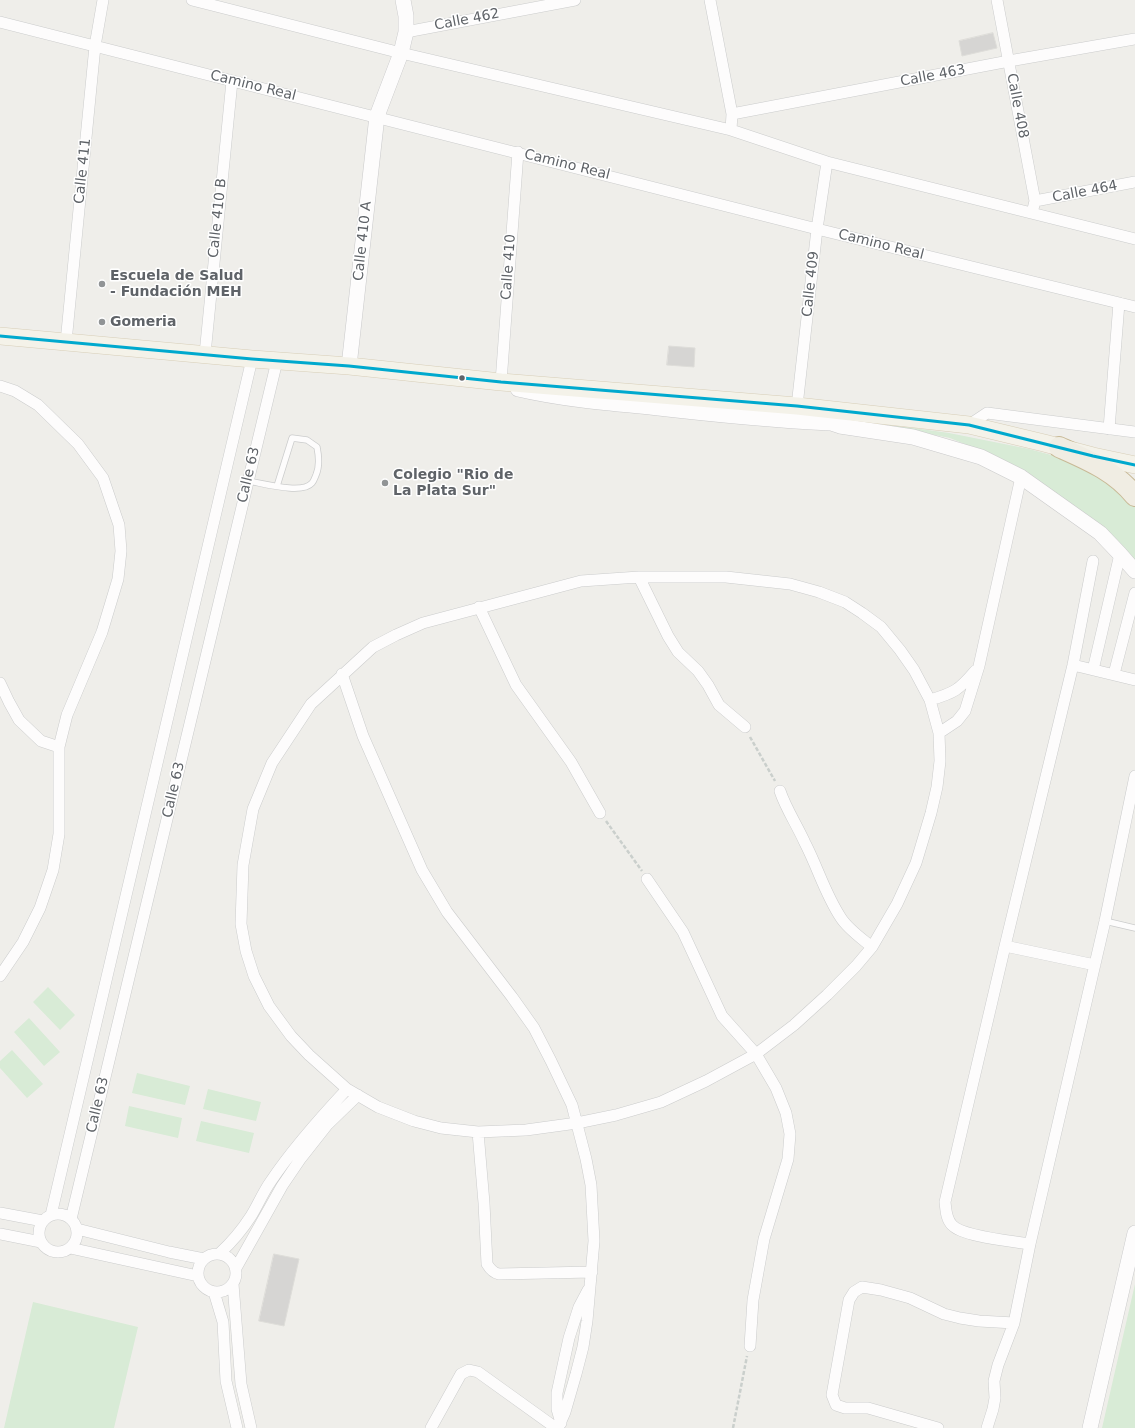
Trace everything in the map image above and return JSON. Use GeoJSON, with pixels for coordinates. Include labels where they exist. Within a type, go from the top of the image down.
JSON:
{"type":"FeatureCollection","features":[{"type":"Feature","properties":{"kind":"highway"},"geometry":{"type":"LineString","coordinates":[[1052,445],[1094,462],[1126,485],[1135,496]]}},
{"type":"Feature","properties":{"kind":"main road"},"geometry":{"type":"LineString","coordinates":[[0,336],[252,359],[349,366],[500,382],[797,406],[828,416],[969,425],[1135,465]]}},
{"type":"Feature","properties":{"kind":"main road"},"geometry":{"type":"LineString","coordinates":[[1052,445],[1097,447],[1135,455]]}},
{"type":"Feature","properties":{"kind":"street","name":"Calle 411"},"geometry":{"type":"LineString","coordinates":[[66,342],[95,46],[103,0]]}},
{"type":"Feature","properties":{"kind":"street"},"geometry":{"type":"LineString","coordinates":[[192,0],[401,53],[731,130],[827,162],[1135,239]]}},
{"type":"Feature","properties":{"kind":"street"},"geometry":{"type":"LineString","coordinates":[[377,116],[401,53],[406,32],[406,16],[403,0]]}},
{"type":"Feature","properties":{"kind":"street","name":"Calle 462"},"geometry":{"type":"LineString","coordinates":[[406,32],[575,0]]}},
{"type":"Feature","properties":{"kind":"street"},"geometry":{"type":"LineString","coordinates":[[710,0],[732,114],[731,130]]}},
{"type":"Feature","properties":{"kind":"street","name":"Calle 408"},"geometry":{"type":"LineString","coordinates":[[997,0],[1035,201],[1032,213]]}},
{"type":"Feature","properties":{"kind":"street","name":"Camino Real"},"geometry":{"type":"LineString","coordinates":[[0,22],[377,116],[817,229],[1135,307]]}},
{"type":"Feature","properties":{"kind":"street","name":"Calle 463"},"geometry":{"type":"LineString","coordinates":[[732,114],[1135,39]]}},
{"type":"Feature","properties":{"kind":"street","name":"Calle 410 B"},"geometry":{"type":"LineString","coordinates":[[204,354],[232,81]]}},
{"type":"Feature","properties":{"kind":"street","name":"Calle 410 A"},"geometry":{"type":"LineString","coordinates":[[349,366],[377,116]]}},
{"type":"Feature","properties":{"kind":"street","name":"Calle 410"},"geometry":{"type":"LineString","coordinates":[[500,382],[518,152]]}},
{"type":"Feature","properties":{"kind":"street","name":"Calle 409"},"geometry":{"type":"LineString","coordinates":[[797,406],[817,229],[827,162]]}},
{"type":"Feature","properties":{"kind":"street","name":"Calle 464"},"geometry":{"type":"LineString","coordinates":[[1035,201],[1135,182]]}},
{"type":"Feature","properties":{"kind":"street"},"geometry":{"type":"LineString","coordinates":[[1109,429],[1119,303]]}},
{"type":"Feature","properties":{"kind":"street","name":"Calle 63"},"geometry":{"type":"LineString","coordinates":[[47,1218],[252,359]]}},
{"type":"Feature","properties":{"kind":"street","name":"Calle 63"},"geometry":{"type":"LineString","coordinates":[[71,1219],[277,361]]}},
{"type":"Feature","properties":{"kind":"street"},"geometry":{"type":"LineString","coordinates":[[500,382],[515,389],[565,398],[697,413],[793,421],[828,416],[840,426],[913,437],[981,457],[1020,477],[1100,533],[1135,571]]}},
{"type":"Feature","properties":{"kind":"street"},"geometry":{"type":"LineString","coordinates":[[0,386],[15,391],[38,405],[78,444],[103,478],[119,525],[121,550],[118,579],[102,632],[67,715],[59,747],[59,834],[53,870],[40,908],[24,942],[2,968]]}},
{"type":"Feature","properties":{"kind":"street"},"geometry":{"type":"LineString","coordinates":[[969,425],[987,413],[1135,432]]}},
{"type":"Feature","properties":{"kind":"street"},"geometry":{"type":"LineString","coordinates":[[939,733],[957,721],[965,711],[979,666],[1020,477]]}},
{"type":"Feature","properties":{"kind":"street"},"geometry":{"type":"LineString","coordinates":[[1093,670],[1120,554]]}},
{"type":"Feature","properties":{"kind":"street"},"geometry":{"type":"LineString","coordinates":[[1030,1244],[966,1233],[952,1226],[947,1215],[945,1202],[1073,665],[1093,561]]}},
{"type":"Feature","properties":{"kind":"street"},"geometry":{"type":"LineString","coordinates":[[726,576],[783,583],[819,592],[845,602],[862,613],[881,628],[900,650],[914,670],[930,700],[939,733],[940,761],[937,787],[931,813],[916,863],[897,904],[872,947],[856,966],[794,1025],[756,1054],[706,1081],[661,1102],[616,1115],[577,1123],[526,1130],[478,1132],[441,1128],[414,1121],[378,1107],[347,1089],[308,1055],[291,1036],[269,1006],[254,976],[246,951],[241,924],[243,865],[253,809],[272,764],[290,734],[311,704],[372,647],[423,623],[479,607],[581,581],[639,577],[726,576]]}},
{"type":"Feature","properties":{"kind":"street"},"geometry":{"type":"LineString","coordinates":[[639,577],[668,636],[678,652],[698,671],[720,705],[745,727]]}},
{"type":"Feature","properties":{"kind":"street"},"geometry":{"type":"LineString","coordinates":[[1114,674],[1135,594]]}},
{"type":"Feature","properties":{"kind":"street"},"geometry":{"type":"LineString","coordinates":[[479,607],[516,685],[572,762],[600,813]]}},
{"type":"Feature","properties":{"kind":"street"},"geometry":{"type":"LineString","coordinates":[[1073,665],[1135,680]]}},
{"type":"Feature","properties":{"kind":"street"},"geometry":{"type":"LineString","coordinates":[[930,700],[948,695],[962,687],[979,666]]}},
{"type":"Feature","properties":{"kind":"street"},"geometry":{"type":"LineString","coordinates":[[342,674],[363,736],[422,870],[447,912],[534,1028],[572,1105],[591,1185],[594,1241],[587,1321],[583,1347],[576,1374],[558,1426]]}},
{"type":"Feature","properties":{"kind":"street"},"geometry":{"type":"LineString","coordinates":[[0,683],[19,720],[41,741],[59,747]]}},
{"type":"Feature","properties":{"kind":"street"},"geometry":{"type":"LineString","coordinates":[[987,1428],[995,1398],[994,1382],[998,1365],[1014,1323],[1030,1244],[1105,921],[1135,776]]}},
{"type":"Feature","properties":{"kind":"street"},"geometry":{"type":"LineString","coordinates":[[780,791],[785,805],[806,843],[824,886],[841,919],[853,932],[872,947]]}},
{"type":"Feature","properties":{"kind":"street"},"geometry":{"type":"LineString","coordinates":[[647,879],[683,932],[722,1016],[756,1054],[776,1088],[786,1113],[790,1134],[788,1159],[764,1239],[753,1300],[750,1346]]}},
{"type":"Feature","properties":{"kind":"street"},"geometry":{"type":"LineString","coordinates":[[1005,946],[1095,965]]}},
{"type":"Feature","properties":{"kind":"street"},"geometry":{"type":"LineString","coordinates":[[233,1284],[224,1290],[214,1292],[203,1286],[198,1276],[198,1270],[208,1255],[220,1253],[231,1243],[251,1216],[270,1182],[294,1150],[321,1116],[347,1089]]}},
{"type":"Feature","properties":{"kind":"street"},"geometry":{"type":"LineString","coordinates":[[251,1428],[241,1384],[233,1284],[236,1268],[282,1186],[297,1164],[328,1125],[358,1095]]}},
{"type":"Feature","properties":{"kind":"street"},"geometry":{"type":"LineString","coordinates":[[478,1132],[487,1264],[491,1270],[499,1274],[592,1272]]}},
{"type":"Feature","properties":{"kind":"street"},"geometry":{"type":"LineString","coordinates":[[0,1213],[47,1218],[62,1214],[71,1219],[77,1229],[76,1240],[70,1248],[64,1251],[51,1251],[41,1242],[39,1232],[47,1218]]}},
{"type":"Feature","properties":{"kind":"street"},"geometry":{"type":"LineString","coordinates":[[77,1229],[169,1252],[204,1259]]}},
{"type":"Feature","properties":{"kind":"street"},"geometry":{"type":"LineString","coordinates":[[1090,1428],[1135,1233]]}},
{"type":"Feature","properties":{"kind":"street"},"geometry":{"type":"LineString","coordinates":[[0,1234],[41,1242]]}},
{"type":"Feature","properties":{"kind":"street"},"geometry":{"type":"LineString","coordinates":[[70,1248],[198,1276]]}},
{"type":"Feature","properties":{"kind":"street"},"geometry":{"type":"LineString","coordinates":[[220,1253],[230,1258],[236,1268]]}},
{"type":"Feature","properties":{"kind":"street"},"geometry":{"type":"LineString","coordinates":[[558,1426],[557,1393],[569,1338],[579,1307],[590,1286]]}},
{"type":"Feature","properties":{"kind":"street"},"geometry":{"type":"LineString","coordinates":[[938,1428],[902,1419],[868,1408],[845,1408],[836,1405],[832,1395],[849,1300],[854,1292],[862,1287],[881,1290],[910,1298],[944,1314],[960,1318],[979,1321],[1014,1323]]}},
{"type":"Feature","properties":{"kind":"street"},"geometry":{"type":"LineString","coordinates":[[214,1292],[223,1322],[226,1381],[237,1428]]}},
{"type":"Feature","properties":{"kind":"street"},"geometry":{"type":"LineString","coordinates":[[431,1428],[461,1374],[469,1370],[478,1372],[558,1426]]}},
{"type":"Feature","properties":{"kind":"lane"},"geometry":{"type":"LineString","coordinates":[[248,481],[277,486],[302,489],[312,484],[319,468],[319,454],[317,447],[307,440],[292,438],[277,486]]}},
{"type":"Feature","properties":{"kind":"lane"},"geometry":{"type":"LineString","coordinates":[[1105,921],[1135,928]]}},
{"type":"Feature","properties":{"kind":"path"},"geometry":{"type":"LineString","coordinates":[[745,727],[780,791]]}},
{"type":"Feature","properties":{"kind":"path"},"geometry":{"type":"LineString","coordinates":[[600,813],[647,879]]}},
{"type":"Feature","properties":{"kind":"path"},"geometry":{"type":"LineString","coordinates":[[732,1428],[750,1346]]}},
{"type":"Feature","properties":{"kind":"green space"},"geometry":{"type":"Polygon","coordinates":[[[864,421],[949,433],[1029,449],[1066,459],[1121,488],[1135,506],[1135,562],[998,458],[950,438],[864,421]]]}},
{"type":"Feature","properties":{"kind":"green space"},"geometry":{"type":"Polygon","coordinates":[[[48,987],[75,1015],[60,1030],[33,1002],[48,987]]]}},
{"type":"Feature","properties":{"kind":"green space"},"geometry":{"type":"Polygon","coordinates":[[[29,1018],[60,1052],[44,1066],[14,1032],[29,1018]]]}},
{"type":"Feature","properties":{"kind":"green space"},"geometry":{"type":"Polygon","coordinates":[[[12,1050],[43,1084],[27,1098],[0,1068],[0,1061],[12,1050]]]}},
{"type":"Feature","properties":{"kind":"green space"},"geometry":{"type":"Polygon","coordinates":[[[137,1073],[190,1086],[185,1105],[132,1093],[137,1073]]]}},
{"type":"Feature","properties":{"kind":"green space"},"geometry":{"type":"Polygon","coordinates":[[[208,1089],[261,1102],[256,1121],[203,1109],[208,1089]]]}},
{"type":"Feature","properties":{"kind":"green space"},"geometry":{"type":"Polygon","coordinates":[[[129,1106],[182,1118],[178,1138],[125,1126],[129,1106]]]}},
{"type":"Feature","properties":{"kind":"green space"},"geometry":{"type":"Polygon","coordinates":[[[201,1121],[254,1133],[249,1153],[196,1141],[201,1121]]]}},
{"type":"Feature","properties":{"kind":"green space"},"geometry":{"type":"Polygon","coordinates":[[[1135,1284],[1135,1428],[1102,1428],[1135,1284]]]}},
{"type":"Feature","properties":{"kind":"green space"},"geometry":{"type":"Polygon","coordinates":[[[33,1302],[138,1327],[114,1428],[4,1428],[33,1302]]]}},
{"type":"Feature","properties":{"kind":"building"},"geometry":{"type":"Polygon","coordinates":[[[993,33],[997,48],[962,56],[959,41],[993,33]]]}},
{"type":"Feature","properties":{"kind":"building"},"geometry":{"type":"Polygon","coordinates":[[[669,346],[695,348],[694,367],[667,365],[669,346]]]}},
{"type":"Feature","properties":{"kind":"building"},"geometry":{"type":"Polygon","coordinates":[[[274,1254],[299,1259],[284,1326],[259,1321],[274,1254]]]}},
{"type":"Feature","properties":{"kind":"transit line"},"geometry":{"type":"LineString","coordinates":[[0,336],[252,359],[349,366],[501,382],[797,406],[969,425],[1135,465]]}},
{"type":"Feature","properties":{"kind":"place","name":"Escuela de Salud - Fundación MEH"},"geometry":{"type":"Point","coordinates":[102,284]}},
{"type":"Feature","properties":{"kind":"place","name":"Gomeria"},"geometry":{"type":"Point","coordinates":[102,322]}},
{"type":"Feature","properties":{"kind":"place","name":"Colegio \"Rio de La Plata Sur\""},"geometry":{"type":"Point","coordinates":[385,483]}}]}
